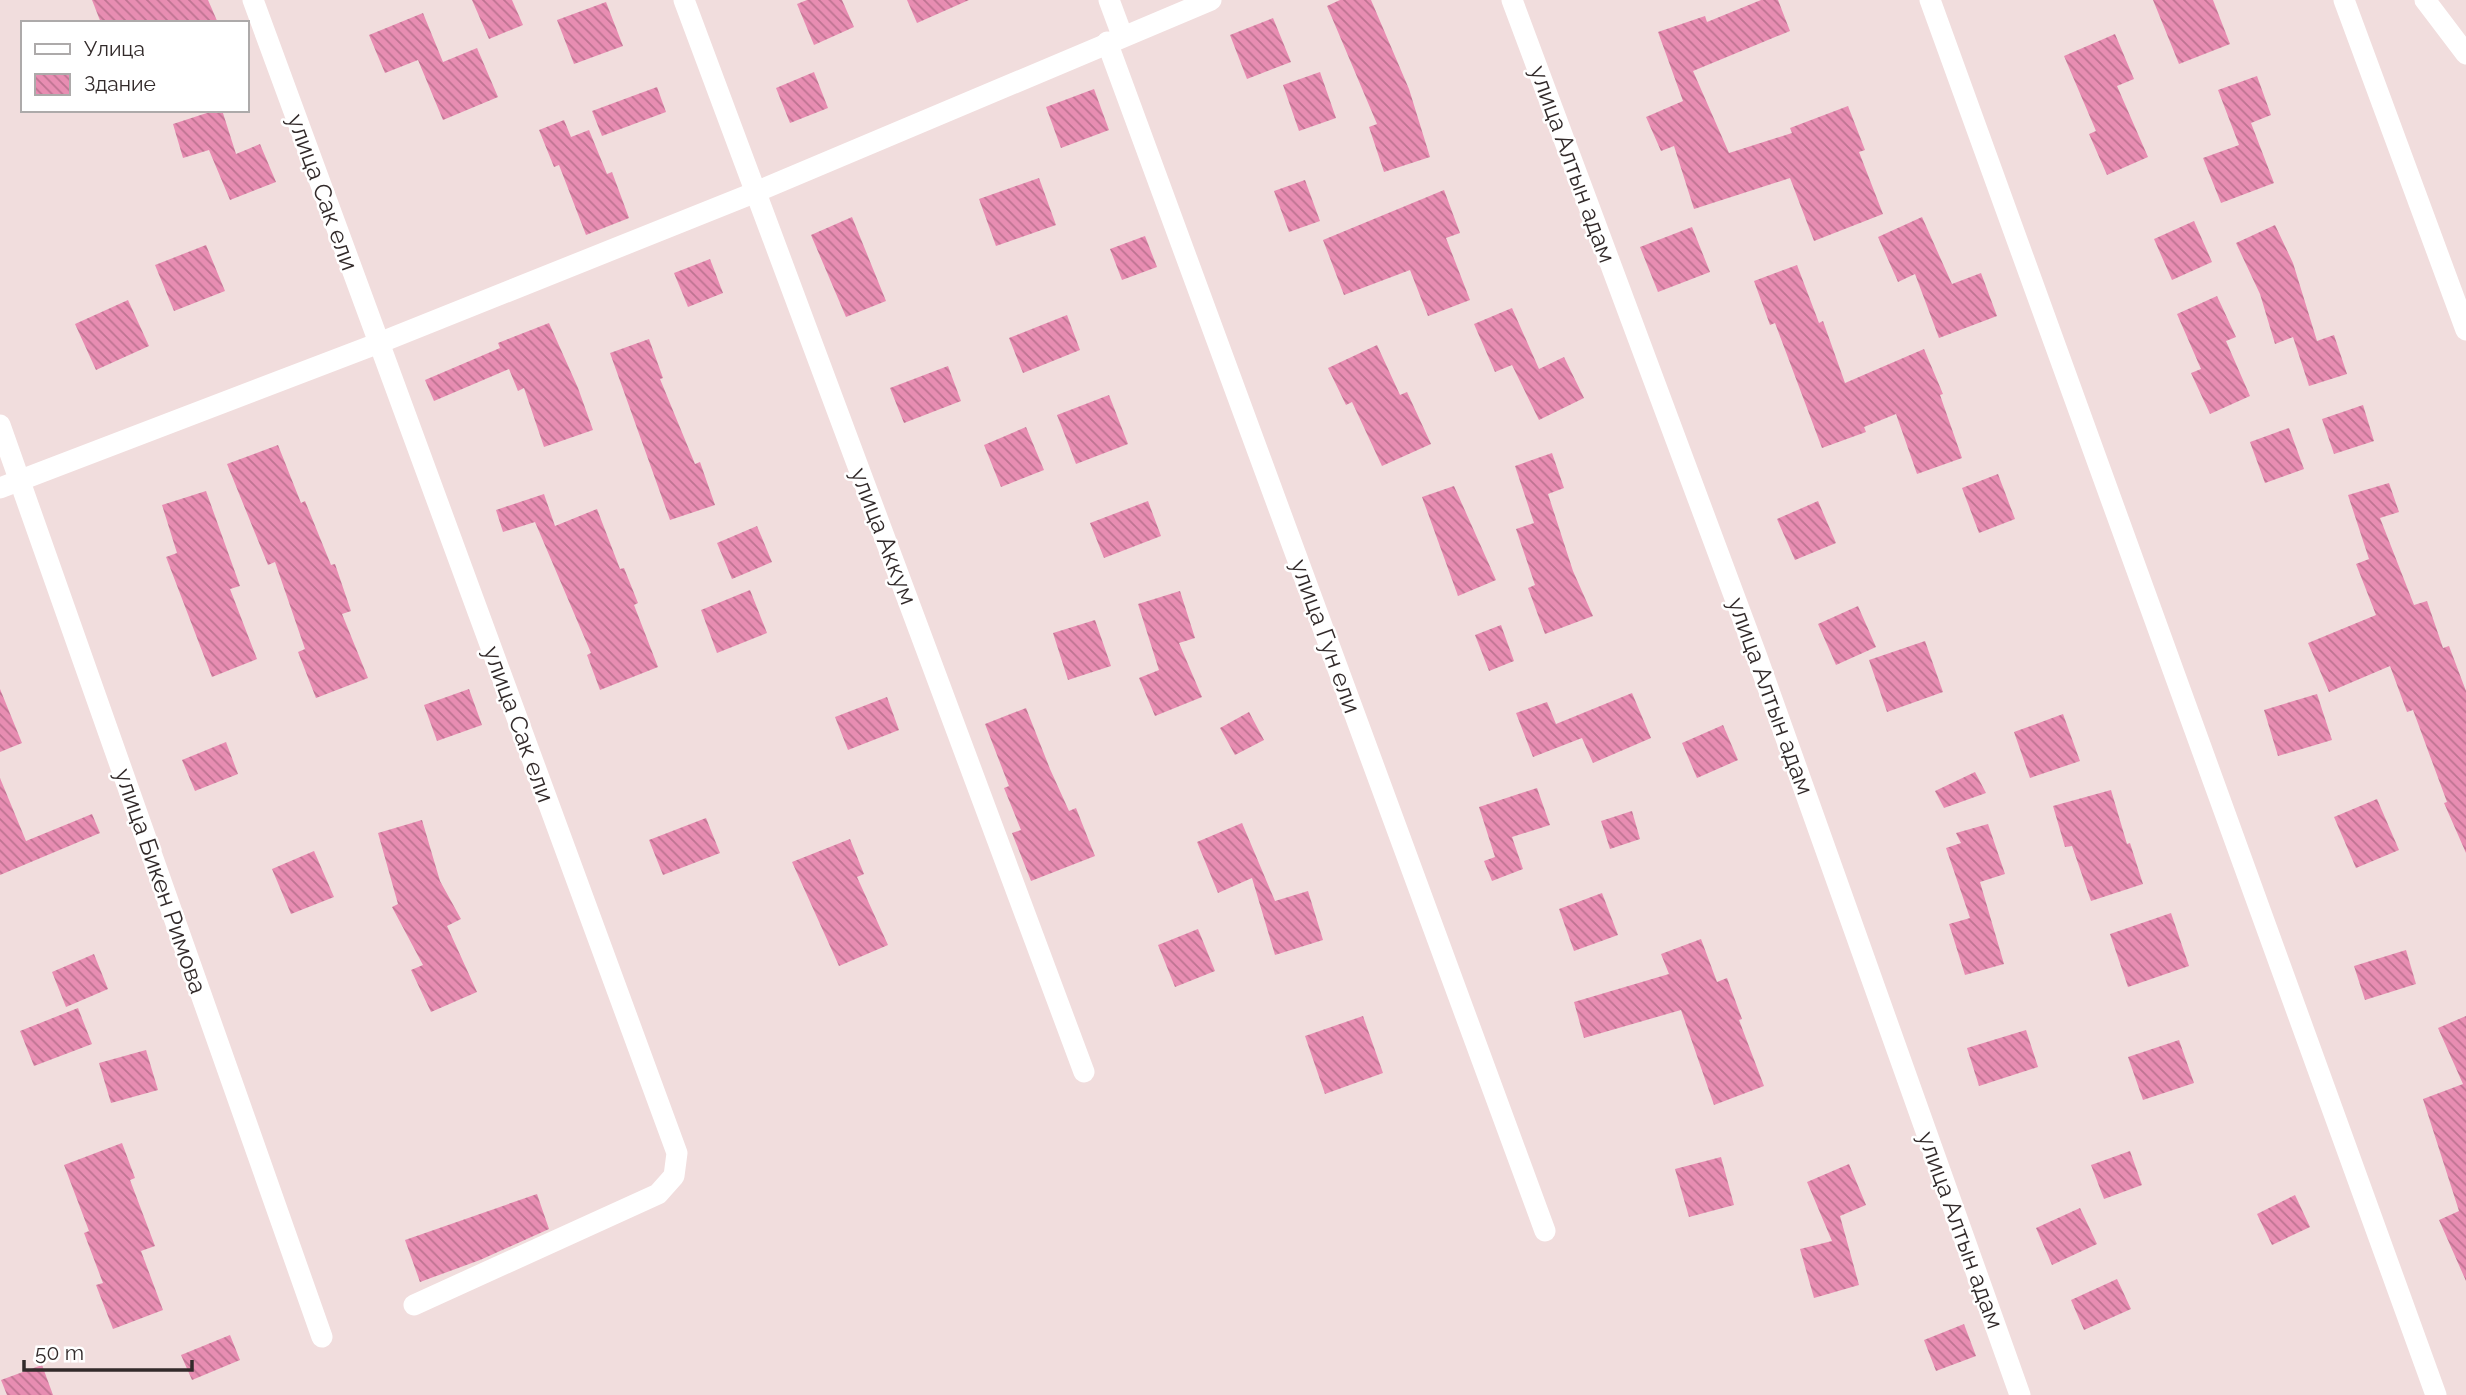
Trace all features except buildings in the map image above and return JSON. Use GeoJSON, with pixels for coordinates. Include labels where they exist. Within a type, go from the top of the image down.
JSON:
{"type":"FeatureCollection","features":[{"type":"Feature","properties":{"kind":"street","name":"улица Сак ели"},"geometry":{"type":"LineString","coordinates":[[253,0],[677,1153],[674,1176],[658,1194],[414,1305]]}},
{"type":"Feature","properties":{"kind":"street","name":"улица Аккум"},"geometry":{"type":"LineString","coordinates":[[684,0],[1084,1072]]}},
{"type":"Feature","properties":{"kind":"street","name":"улица Гун ели"},"geometry":{"type":"LineString","coordinates":[[1108,0],[1114,39],[1545,1231]]}},
{"type":"Feature","properties":{"kind":"street"},"geometry":{"type":"LineString","coordinates":[[0,488],[379,343],[756,192],[1211,0]]}},
{"type":"Feature","properties":{"kind":"street","name":"улица Алтын адам"},"geometry":{"type":"LineString","coordinates":[[1512,0],[1757,657],[2020,1395]]}},
{"type":"Feature","properties":{"kind":"street"},"geometry":{"type":"LineString","coordinates":[[1930,0],[2435,1395]]}},
{"type":"Feature","properties":{"kind":"street"},"geometry":{"type":"LineString","coordinates":[[2344,0],[2466,330]]}},
{"type":"Feature","properties":{"kind":"street"},"geometry":{"type":"LineString","coordinates":[[2425,0],[2466,54]]}},
{"type":"Feature","properties":{"kind":"street","name":"улица Бикен Римова"},"geometry":{"type":"LineString","coordinates":[[0,425],[322,1337]]}}]}
